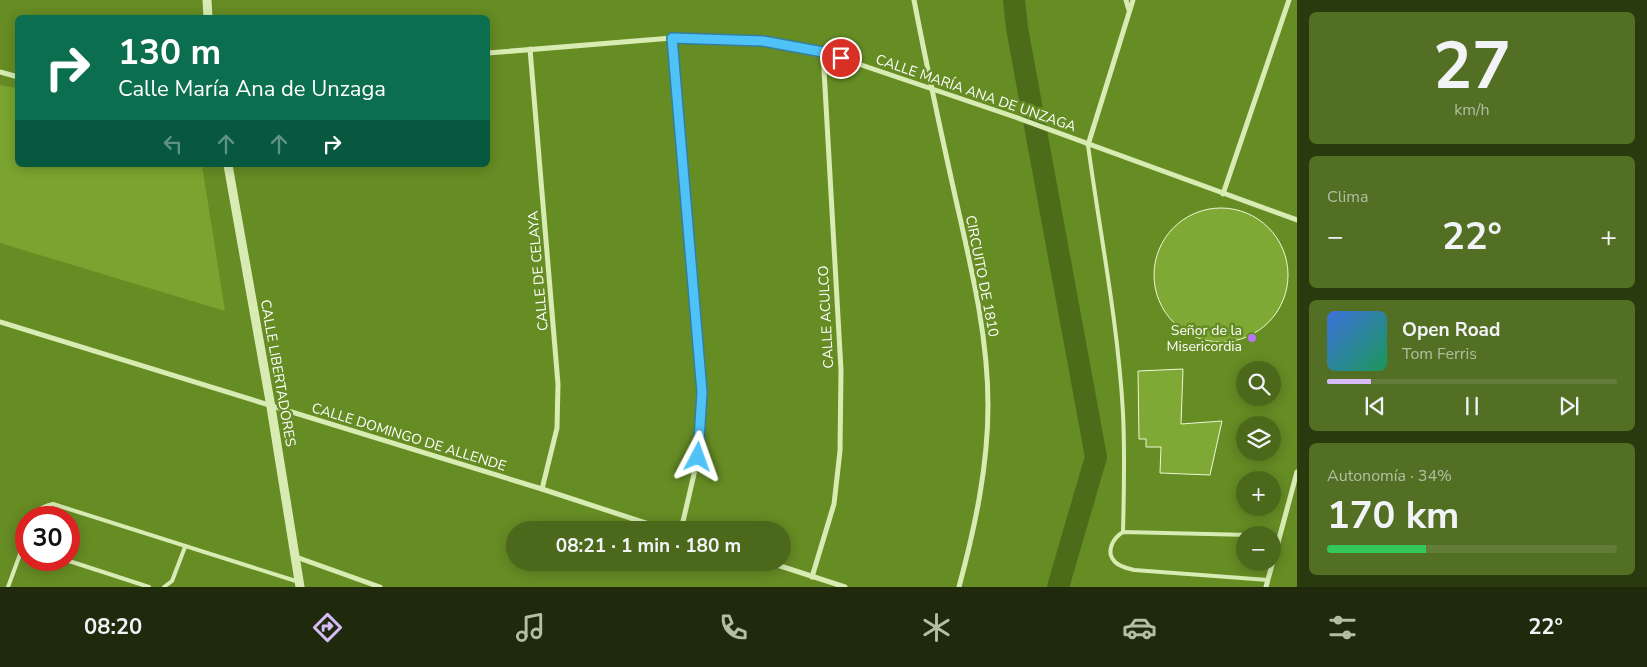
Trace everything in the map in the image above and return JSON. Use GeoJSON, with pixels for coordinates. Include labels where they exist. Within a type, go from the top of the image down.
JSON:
{"type":"FeatureCollection","features":[{"type":"Feature","properties":{"kind":"street"},"geometry":{"type":"LineString","coordinates":[[208,0],[208,15]]}},
{"type":"Feature","properties":{"kind":"street","name":"CIRCUITO DE 1810"},"geometry":{"type":"LineString","coordinates":[[914,0],[979,303],[986,358],[988,405],[985,469],[971,542],[959,587]]}},
{"type":"Feature","properties":{"kind":"street"},"geometry":{"type":"LineString","coordinates":[[1126,0],[1130,11]]}},
{"type":"Feature","properties":{"kind":"street"},"geometry":{"type":"LineString","coordinates":[[1088,145],[1133,0]]}},
{"type":"Feature","properties":{"kind":"street"},"geometry":{"type":"LineString","coordinates":[[1223,194],[1288,0]]}},
{"type":"Feature","properties":{"kind":"street"},"geometry":{"type":"LineString","coordinates":[[672,38],[702,392],[698,457],[683,521]]}},
{"type":"Feature","properties":{"kind":"street","name":"CALLE MARÍA ANA DE UNZAGA"},"geometry":{"type":"LineString","coordinates":[[490,53],[672,38],[763,41],[823,52],[1015,117],[1297,220]]}},
{"type":"Feature","properties":{"kind":"street","name":"CALLE DE CELAYA"},"geometry":{"type":"LineString","coordinates":[[530,49],[558,384],[557,428],[542,489]]}},
{"type":"Feature","properties":{"kind":"street","name":"CALLE ACULCO"},"geometry":{"type":"LineString","coordinates":[[812,577],[834,504],[840,451],[841,370],[823,52]]}},
{"type":"Feature","properties":{"kind":"street"},"geometry":{"type":"LineString","coordinates":[[0,72],[15,75]]}},
{"type":"Feature","properties":{"kind":"street","name":"CALLE LIBERTADORES"},"geometry":{"type":"LineString","coordinates":[[228,167],[300,584]]}},
{"type":"Feature","properties":{"kind":"street","name":"CALLE DOMINGO DE ALLENDE"},"geometry":{"type":"LineString","coordinates":[[0,322],[542,489],[640,521]]}},
{"type":"Feature","properties":{"kind":"street"},"geometry":{"type":"LineString","coordinates":[[1281,532],[1297,472]]}},
{"type":"Feature","properties":{"kind":"street"},"geometry":{"type":"LineString","coordinates":[[296,557],[380,587]]}},
{"type":"Feature","properties":{"kind":"street"},"geometry":{"type":"LineString","coordinates":[[791,570],[845,587]]}},
{"type":"Feature","properties":{"kind":"street"},"geometry":{"type":"LineString","coordinates":[[1266,587],[1270,571]]}},
{"type":"Feature","properties":{"kind":"lane"},"geometry":{"type":"LineString","coordinates":[[1088,145],[1118,353],[1124,443],[1123,532]]}},
{"type":"Feature","properties":{"kind":"lane"},"geometry":{"type":"LineString","coordinates":[[46,506],[52,504],[58,506]]}},
{"type":"Feature","properties":{"kind":"lane"},"geometry":{"type":"LineString","coordinates":[[80,513],[300,584]]}},
{"type":"Feature","properties":{"kind":"lane"},"geometry":{"type":"LineString","coordinates":[[1236,535],[1123,532],[1116,536],[1112,543],[1111,551],[1114,561],[1121,566],[1134,570],[1268,580]]}},
{"type":"Feature","properties":{"kind":"lane"},"geometry":{"type":"LineString","coordinates":[[164,587],[172,580],[186,547]]}},
{"type":"Feature","properties":{"kind":"lane"},"geometry":{"type":"LineString","coordinates":[[80,565],[149,587]]}},
{"type":"Feature","properties":{"kind":"lane"},"geometry":{"type":"LineString","coordinates":[[8,587],[15,570]]}},
{"type":"Feature","properties":{"kind":"green space"},"geometry":{"type":"Polygon","coordinates":[[[0,85],[15,88],[15,167],[202,167],[225,311],[0,243],[0,85]]]}},
{"type":"Feature","properties":{"kind":"building"},"geometry":{"type":"Polygon","coordinates":[[[1221,208],[1247,213],[1258,219],[1268,228],[1277,238],[1283,249],[1288,275],[1283,301],[1277,312],[1268,322],[1258,331],[1247,337],[1221,342],[1195,337],[1184,331],[1174,322],[1165,312],[1159,301],[1154,275],[1159,249],[1165,238],[1174,228],[1184,219],[1195,213],[1221,208]]]}},
{"type":"Feature","properties":{"kind":"building"},"geometry":{"type":"Polygon","coordinates":[[[1183,369],[1181,424],[1222,421],[1210,475],[1160,473],[1161,447],[1146,447],[1146,439],[1139,439],[1138,371],[1183,369]]]}},
{"type":"Feature","properties":{"kind":"waterway"},"geometry":{"type":"LineString","coordinates":[[1014,0],[1017,28],[1096,457],[1058,587]]}},
{"type":"Feature","properties":{"kind":"place","name":"Señor de la Misericordia"},"geometry":{"type":"Point","coordinates":[1252,338]}},
{"type":"Feature","properties":{"kind":"route"},"geometry":{"type":"LineString","coordinates":[[698,457],[702,392],[672,38],[763,41],[823,52],[841,58]]}}]}
